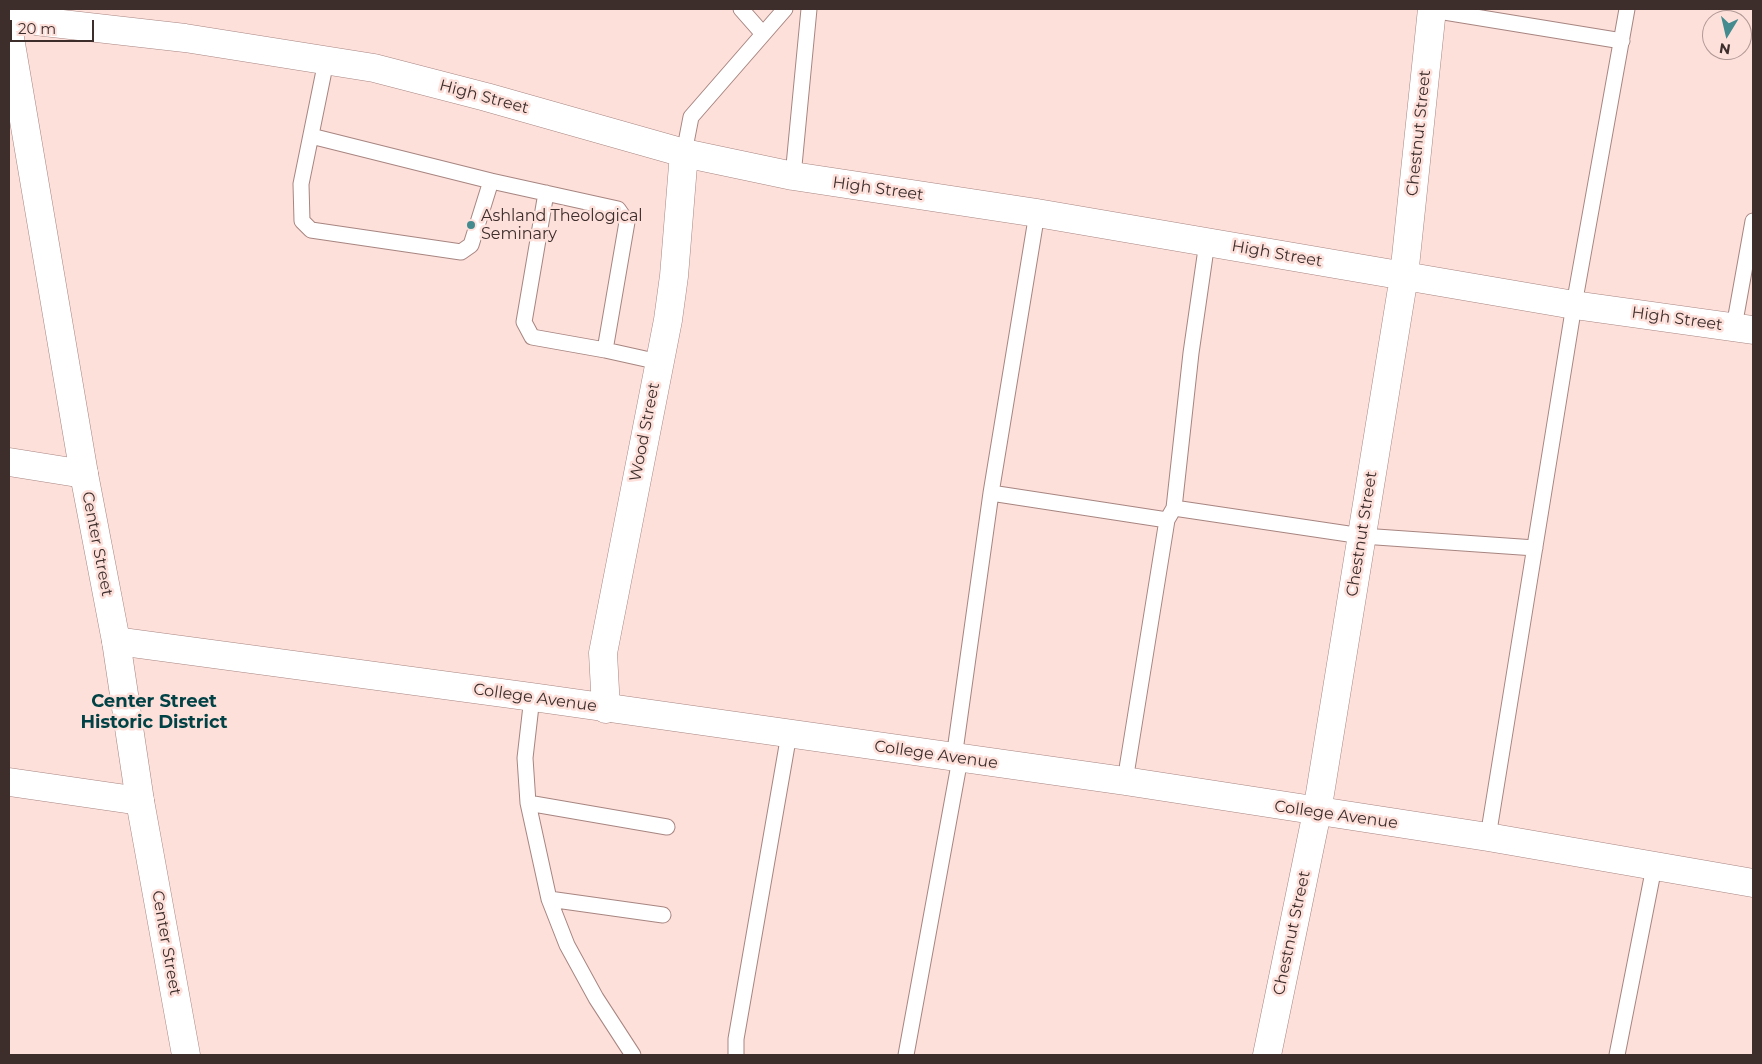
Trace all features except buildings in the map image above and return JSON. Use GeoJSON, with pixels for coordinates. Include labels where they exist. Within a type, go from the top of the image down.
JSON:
{"type":"FeatureCollection","features":[{"type":"Feature","properties":{"kind":"street","name":"Chestnut Street"},"geometry":{"type":"LineString","coordinates":[[1267,1055],[1317,812],[1404,276],[1432,9]]}},
{"type":"Feature","properties":{"kind":"street","name":"High Street"},"geometry":{"type":"LineString","coordinates":[[9,18],[185,38],[374,68],[486,97],[684,153],[793,176],[1036,212],[1574,305],[1744,329]]}},
{"type":"Feature","properties":{"kind":"street","name":"Center Street"},"geometry":{"type":"LineString","coordinates":[[9,32],[84,474],[116,641],[140,801],[186,1055]]}},
{"type":"Feature","properties":{"kind":"street","name":"Wood Street"},"geometry":{"type":"LineString","coordinates":[[606,709],[603,652],[674,276],[684,153]]}},
{"type":"Feature","properties":{"kind":"street"},"geometry":{"type":"LineString","coordinates":[[9,462],[84,474]]}},
{"type":"Feature","properties":{"kind":"street","name":"College Avenue"},"geometry":{"type":"LineString","coordinates":[[116,641],[532,697],[1125,782],[1488,837],[1753,883]]}},
{"type":"Feature","properties":{"kind":"street"},"geometry":{"type":"LineString","coordinates":[[9,782],[140,801]]}},
{"type":"Feature","properties":{"kind":"lane"},"geometry":{"type":"LineString","coordinates":[[741,9],[763,34]]}},
{"type":"Feature","properties":{"kind":"lane"},"geometry":{"type":"LineString","coordinates":[[684,153],[691,117],[785,9]]}},
{"type":"Feature","properties":{"kind":"lane"},"geometry":{"type":"LineString","coordinates":[[793,176],[809,9]]}},
{"type":"Feature","properties":{"kind":"lane"},"geometry":{"type":"LineString","coordinates":[[1432,9],[1622,41]]}},
{"type":"Feature","properties":{"kind":"lane"},"geometry":{"type":"LineString","coordinates":[[1488,837],[1574,305],[1627,9]]}},
{"type":"Feature","properties":{"kind":"lane"},"geometry":{"type":"LineString","coordinates":[[326,61],[301,184],[302,221],[311,230],[461,252],[471,245],[491,181]]}},
{"type":"Feature","properties":{"kind":"lane"},"geometry":{"type":"LineString","coordinates":[[311,136],[491,181],[618,209],[627,222],[605,350]]}},
{"type":"Feature","properties":{"kind":"lane"},"geometry":{"type":"LineString","coordinates":[[546,193],[524,322],[532,337],[659,362]]}},
{"type":"Feature","properties":{"kind":"lane"},"geometry":{"type":"LineString","coordinates":[[906,1055],[957,758],[991,494],[1036,212]]}},
{"type":"Feature","properties":{"kind":"lane"},"geometry":{"type":"LineString","coordinates":[[1744,329],[1753,221]]}},
{"type":"Feature","properties":{"kind":"lane"},"geometry":{"type":"LineString","coordinates":[[1125,782],[1171,514],[1207,242]]}},
{"type":"Feature","properties":{"kind":"lane"},"geometry":{"type":"LineString","coordinates":[[991,494],[1362,536],[1535,548]]}},
{"type":"Feature","properties":{"kind":"lane"},"geometry":{"type":"LineString","coordinates":[[532,697],[525,758],[528,803],[549,898],[567,945],[596,998],[633,1055]]}},
{"type":"Feature","properties":{"kind":"lane"},"geometry":{"type":"LineString","coordinates":[[736,1055],[736,1039],[789,734]]}},
{"type":"Feature","properties":{"kind":"lane"},"geometry":{"type":"LineString","coordinates":[[528,803],[667,828]]}},
{"type":"Feature","properties":{"kind":"lane"},"geometry":{"type":"LineString","coordinates":[[1617,1055],[1654,867]]}},
{"type":"Feature","properties":{"kind":"lane"},"geometry":{"type":"LineString","coordinates":[[549,898],[663,915]]}},
{"type":"Feature","properties":{"kind":"place","name":"Ashland Theological Seminary"},"geometry":{"type":"Point","coordinates":[471,225]}},
{"type":"Feature","properties":{"kind":"district","name":"Center Street Historic District"},"geometry":{"type":"Point","coordinates":[154,712]}}]}
